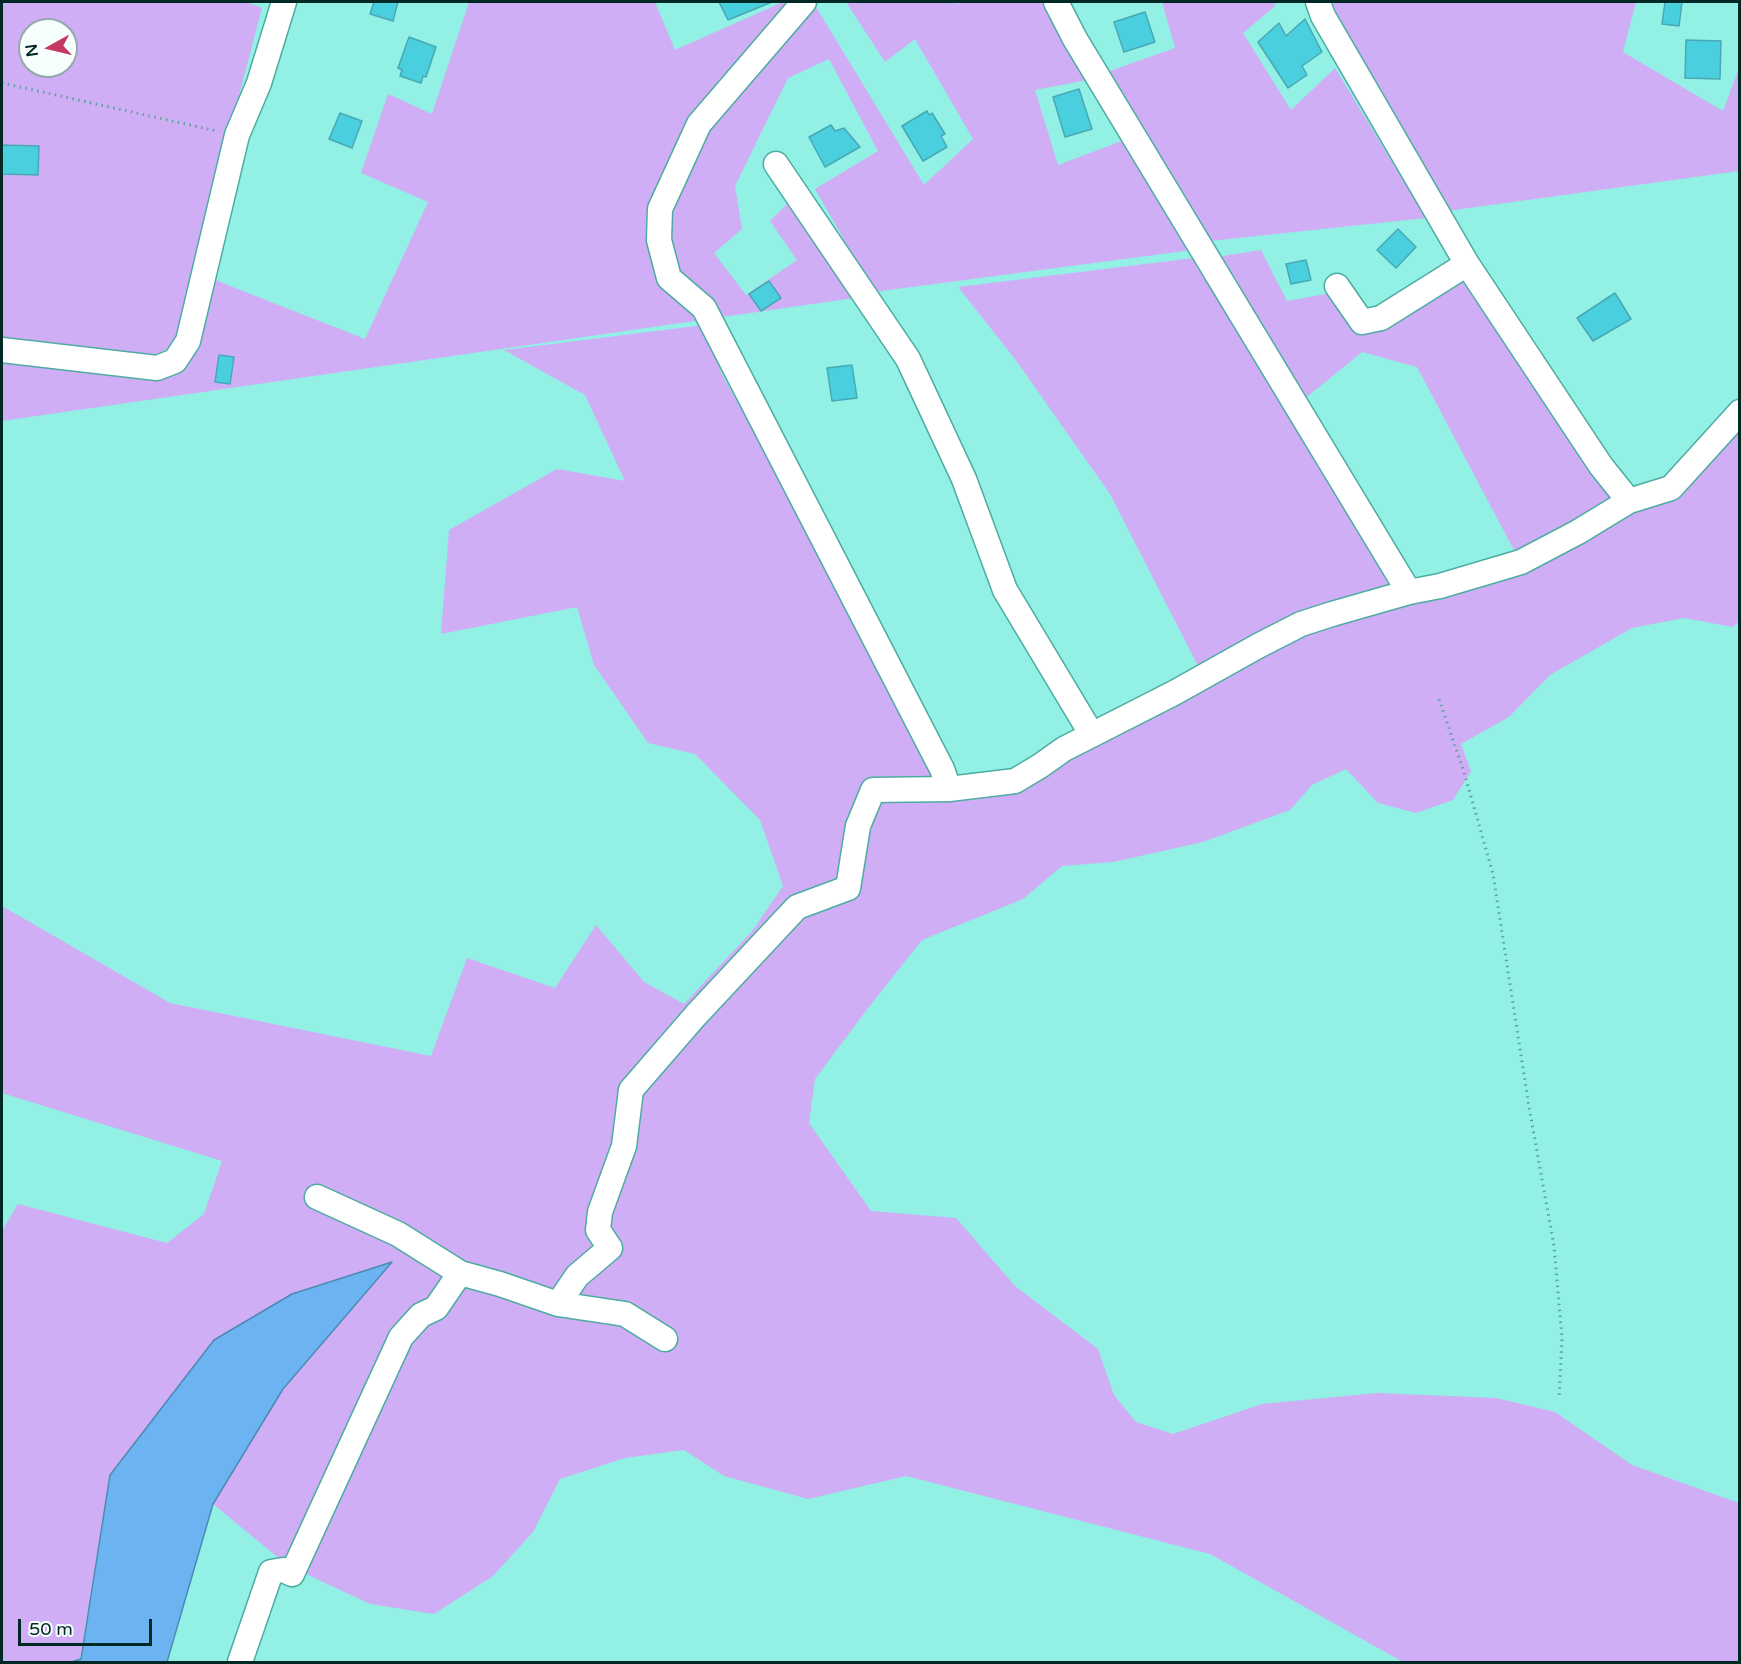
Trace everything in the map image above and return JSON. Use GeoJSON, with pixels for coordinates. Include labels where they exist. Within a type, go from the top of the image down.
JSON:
{"type":"FeatureCollection","features":[{"type":"Feature","properties":{"kind":"street"},"geometry":{"type":"LineString","coordinates":[[2,350],[157,368],[175,361],[188,341],[237,135],[259,83],[284,2]]}},
{"type":"Feature","properties":{"kind":"street"},"geometry":{"type":"LineString","coordinates":[[804,2],[699,124],[660,209],[658,240],[669,278],[704,308],[942,769],[949,789]]}},
{"type":"Feature","properties":{"kind":"street"},"geometry":{"type":"LineString","coordinates":[[1056,2],[1075,39],[1410,592]]}},
{"type":"Feature","properties":{"kind":"street"},"geometry":{"type":"LineString","coordinates":[[1318,2],[1323,16],[1467,264],[1600,466],[1629,501]]}},
{"type":"Feature","properties":{"kind":"street"},"geometry":{"type":"LineString","coordinates":[[777,164],[908,359],[964,479],[1005,590],[1092,735]]}},
{"type":"Feature","properties":{"kind":"street"},"geometry":{"type":"LineString","coordinates":[[1337,286],[1362,322],[1381,318],[1467,264]]}},
{"type":"Feature","properties":{"kind":"street"},"geometry":{"type":"LineString","coordinates":[[558,1304],[578,1276],[610,1248],[598,1230],[600,1212],[624,1146],[631,1090],[696,1015],[796,907],[848,888],[858,826],[873,790],[949,789],[1015,781],[1064,749],[1301,624],[1521,562],[1629,501],[1671,488],[1740,412]]}},
{"type":"Feature","properties":{"kind":"street"},"geometry":{"type":"LineString","coordinates":[[317,1197],[398,1234],[460,1273],[558,1304],[625,1314],[665,1338]]}},
{"type":"Feature","properties":{"kind":"street"},"geometry":{"type":"LineString","coordinates":[[240,1662],[271,1572],[283,1570],[292,1574],[401,1338],[421,1315],[436,1308],[460,1273]]}},
{"type":"Feature","properties":{"kind":"path"},"geometry":{"type":"LineString","coordinates":[[2,83],[237,135]]}},
{"type":"Feature","properties":{"kind":"path"},"geometry":{"type":"LineString","coordinates":[[1439,699],[1464,772],[1493,874],[1529,1107],[1554,1246],[1562,1338],[1558,1399]]}},
{"type":"Feature","properties":{"kind":"shaded area"},"geometry":{"type":"Polygon","coordinates":[[[2,2],[246,2],[262,8],[174,343],[154,359],[2,339],[2,2]]]}},
{"type":"Feature","properties":{"kind":"shaded area"},"geometry":{"type":"Polygon","coordinates":[[[469,2],[655,2],[675,50],[783,2],[813,2],[924,185],[973,139],[915,39],[885,62],[846,2],[956,2],[958,4],[965,2],[1045,2],[1093,79],[1035,90],[1058,165],[1127,139],[1192,250],[874,292],[815,189],[878,151],[829,59],[788,78],[735,186],[742,229],[714,253],[746,295],[797,260],[770,221],[790,201],[854,298],[2,421],[2,360],[157,378],[200,339],[215,280],[365,339],[428,202],[361,173],[388,94],[432,114],[469,2]]]}},
{"type":"Feature","properties":{"kind":"shaded area"},"geometry":{"type":"Polygon","coordinates":[[[1162,2],[1277,2],[1243,33],[1291,110],[1335,68],[1426,218],[1210,241],[1110,71],[1175,48],[1162,2]]]}},
{"type":"Feature","properties":{"kind":"shaded area"},"geometry":{"type":"Polygon","coordinates":[[[1333,2],[1636,2],[1623,52],[1723,111],[1739,68],[1739,171],[1447,211],[1336,13],[1333,2]]]}},
{"type":"Feature","properties":{"kind":"shaded area"},"geometry":{"type":"Polygon","coordinates":[[[1261,250],[1287,301],[1331,293],[1390,320],[1470,278],[1618,497],[1516,554],[1417,367],[1362,352],[1292,409],[1401,588],[1330,601],[1199,668],[1110,494],[1015,359],[958,287],[1202,257],[1203,259],[1261,250]]]}},
{"type":"Feature","properties":{"kind":"shaded area"},"geometry":{"type":"Polygon","coordinates":[[[704,325],[722,375],[851,603],[949,796],[1089,744],[1262,652],[1332,622],[1628,509],[1739,419],[1740,620],[1733,627],[1684,618],[1632,628],[1550,675],[1509,717],[1461,744],[1471,771],[1453,800],[1416,813],[1378,803],[1346,769],[1312,785],[1290,810],[1203,842],[1113,862],[1062,866],[1023,899],[922,940],[815,1079],[809,1123],[871,1211],[956,1218],[1015,1286],[1098,1349],[1114,1395],[1136,1422],[1173,1434],[1262,1404],[1377,1393],[1496,1398],[1555,1412],[1632,1465],[1739,1503],[1739,1662],[1403,1662],[1210,1554],[906,1476],[808,1499],[724,1476],[684,1450],[625,1458],[560,1479],[533,1532],[493,1576],[434,1614],[370,1604],[287,1565],[213,1504],[283,1389],[391,1263],[110,1475],[80,1659],[71,1662],[2,1662],[2,1231],[18,1204],[167,1243],[204,1214],[222,1161],[2,1093],[2,906],[170,1003],[431,1056],[467,958],[555,988],[596,925],[644,982],[684,1004],[753,930],[783,886],[760,820],[695,754],[648,743],[594,665],[577,607],[441,634],[449,530],[557,469],[625,481],[585,395],[504,350],[704,325]]]}},
{"type":"Feature","properties":{"kind":"water"},"geometry":{"type":"Polygon","coordinates":[[[392,1262],[283,1389],[213,1504],[167,1662],[71,1662],[81,1659],[110,1475],[214,1340],[292,1294],[392,1262]]]}},
{"type":"Feature","properties":{"kind":"building"},"geometry":{"type":"Polygon","coordinates":[[[374,2],[398,2],[393,21],[370,14],[374,2]]]}},
{"type":"Feature","properties":{"kind":"building"},"geometry":{"type":"Polygon","coordinates":[[[719,2],[772,2],[728,20],[719,2]]]}},
{"type":"Feature","properties":{"kind":"building"},"geometry":{"type":"Polygon","coordinates":[[[1665,2],[1682,2],[1679,26],[1662,24],[1665,2]]]}},
{"type":"Feature","properties":{"kind":"building"},"geometry":{"type":"Polygon","coordinates":[[[1145,12],[1155,42],[1124,52],[1114,22],[1145,12]]]}},
{"type":"Feature","properties":{"kind":"building"},"geometry":{"type":"Polygon","coordinates":[[[1305,19],[1322,52],[1302,66],[1307,75],[1288,88],[1258,42],[1279,23],[1286,36],[1305,19]]]}},
{"type":"Feature","properties":{"kind":"building"},"geometry":{"type":"Polygon","coordinates":[[[409,37],[436,47],[426,77],[423,76],[421,83],[400,76],[402,70],[398,68],[409,37]]]}},
{"type":"Feature","properties":{"kind":"building"},"geometry":{"type":"Polygon","coordinates":[[[1686,40],[1721,41],[1720,79],[1685,78],[1686,40]]]}},
{"type":"Feature","properties":{"kind":"building"},"geometry":{"type":"Polygon","coordinates":[[[1079,89],[1092,129],[1065,137],[1053,97],[1079,89]]]}},
{"type":"Feature","properties":{"kind":"building"},"geometry":{"type":"Polygon","coordinates":[[[927,111],[929,115],[932,113],[945,134],[941,136],[947,147],[923,161],[902,126],[927,111]]]}},
{"type":"Feature","properties":{"kind":"building"},"geometry":{"type":"Polygon","coordinates":[[[340,113],[362,121],[352,148],[329,139],[340,113]]]}},
{"type":"Feature","properties":{"kind":"building"},"geometry":{"type":"Polygon","coordinates":[[[831,125],[835,131],[844,128],[860,147],[825,167],[809,137],[831,125]]]}},
{"type":"Feature","properties":{"kind":"building"},"geometry":{"type":"Polygon","coordinates":[[[2,145],[39,146],[38,175],[2,174],[2,145]]]}},
{"type":"Feature","properties":{"kind":"building"},"geometry":{"type":"Polygon","coordinates":[[[1398,229],[1416,247],[1396,268],[1377,250],[1398,229]]]}},
{"type":"Feature","properties":{"kind":"building"},"geometry":{"type":"Polygon","coordinates":[[[1306,260],[1311,280],[1291,284],[1286,264],[1306,260]]]}},
{"type":"Feature","properties":{"kind":"building"},"geometry":{"type":"Polygon","coordinates":[[[769,281],[781,298],[761,311],[749,294],[769,281]]]}},
{"type":"Feature","properties":{"kind":"building"},"geometry":{"type":"Polygon","coordinates":[[[1615,293],[1631,319],[1593,341],[1577,318],[1615,293]]]}},
{"type":"Feature","properties":{"kind":"building"},"geometry":{"type":"Polygon","coordinates":[[[219,355],[234,357],[230,384],[215,382],[219,355]]]}},
{"type":"Feature","properties":{"kind":"building"},"geometry":{"type":"Polygon","coordinates":[[[852,365],[857,398],[832,401],[827,368],[852,365]]]}}]}
